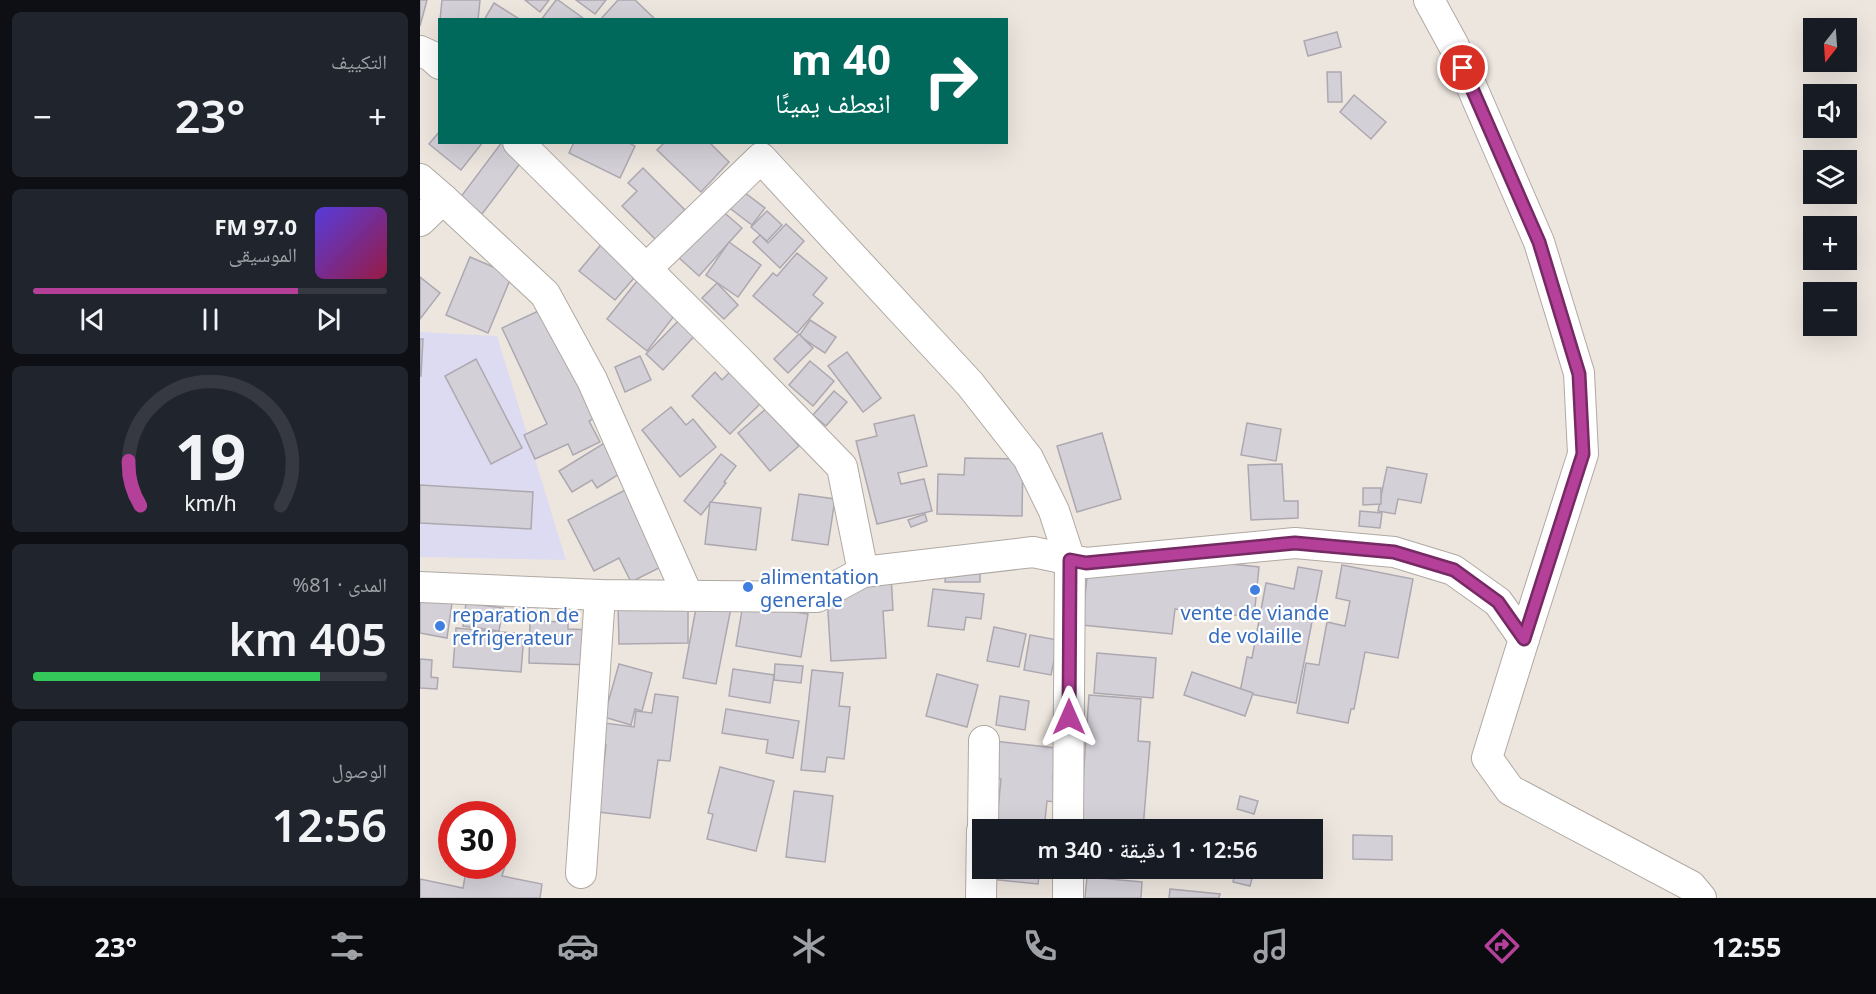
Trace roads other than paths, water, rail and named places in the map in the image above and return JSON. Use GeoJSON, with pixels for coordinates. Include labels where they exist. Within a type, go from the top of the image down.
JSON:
{"type":"FeatureCollection","features":[{"type":"Feature","properties":{"kind":"street"},"geometry":{"type":"LineString","coordinates":[[1429,0],[1454,46],[1539,242],[1579,374],[1583,454],[1487,758],[1510,790],[1692,885],[1701,898]]}},
{"type":"Feature","properties":{"kind":"street"},"geometry":{"type":"LineString","coordinates":[[420,51],[438,62]]}},
{"type":"Feature","properties":{"kind":"street"},"geometry":{"type":"LineString","coordinates":[[520,144],[842,467],[863,572]]}},
{"type":"Feature","properties":{"kind":"street"},"geometry":{"type":"LineString","coordinates":[[646,269],[761,158],[970,384],[1028,458],[1054,511],[1070,560],[1068,819]]}},
{"type":"Feature","properties":{"kind":"street"},"geometry":{"type":"LineString","coordinates":[[420,179],[545,294],[592,380],[688,596]]}},
{"type":"Feature","properties":{"kind":"street"},"geometry":{"type":"LineString","coordinates":[[420,221],[443,199]]}},
{"type":"Feature","properties":{"kind":"street"},"geometry":{"type":"LineString","coordinates":[[420,587],[600,595],[817,597],[863,572],[1033,552],[1086,563],[1295,543],[1394,552],[1454,570],[1498,602],[1524,639]]}},
{"type":"Feature","properties":{"kind":"street"},"geometry":{"type":"LineString","coordinates":[[580,873],[600,595]]}},
{"type":"Feature","properties":{"kind":"street"},"geometry":{"type":"LineString","coordinates":[[982,819],[984,741]]}},
{"type":"Feature","properties":{"kind":"street"},"geometry":{"type":"LineString","coordinates":[[981,879],[981,898]]}},
{"type":"Feature","properties":{"kind":"street"},"geometry":{"type":"LineString","coordinates":[[1068,879],[1068,898]]}},
{"type":"Feature","properties":{"kind":"place","name":"alimentation generale"},"geometry":{"type":"Point","coordinates":[748,587]}},
{"type":"Feature","properties":{"kind":"place","name":"vente de viande de volaille"},"geometry":{"type":"Point","coordinates":[1255,590]}},
{"type":"Feature","properties":{"kind":"place","name":"reparation de refrigerateur"},"geometry":{"type":"Point","coordinates":[440,626]}}]}
